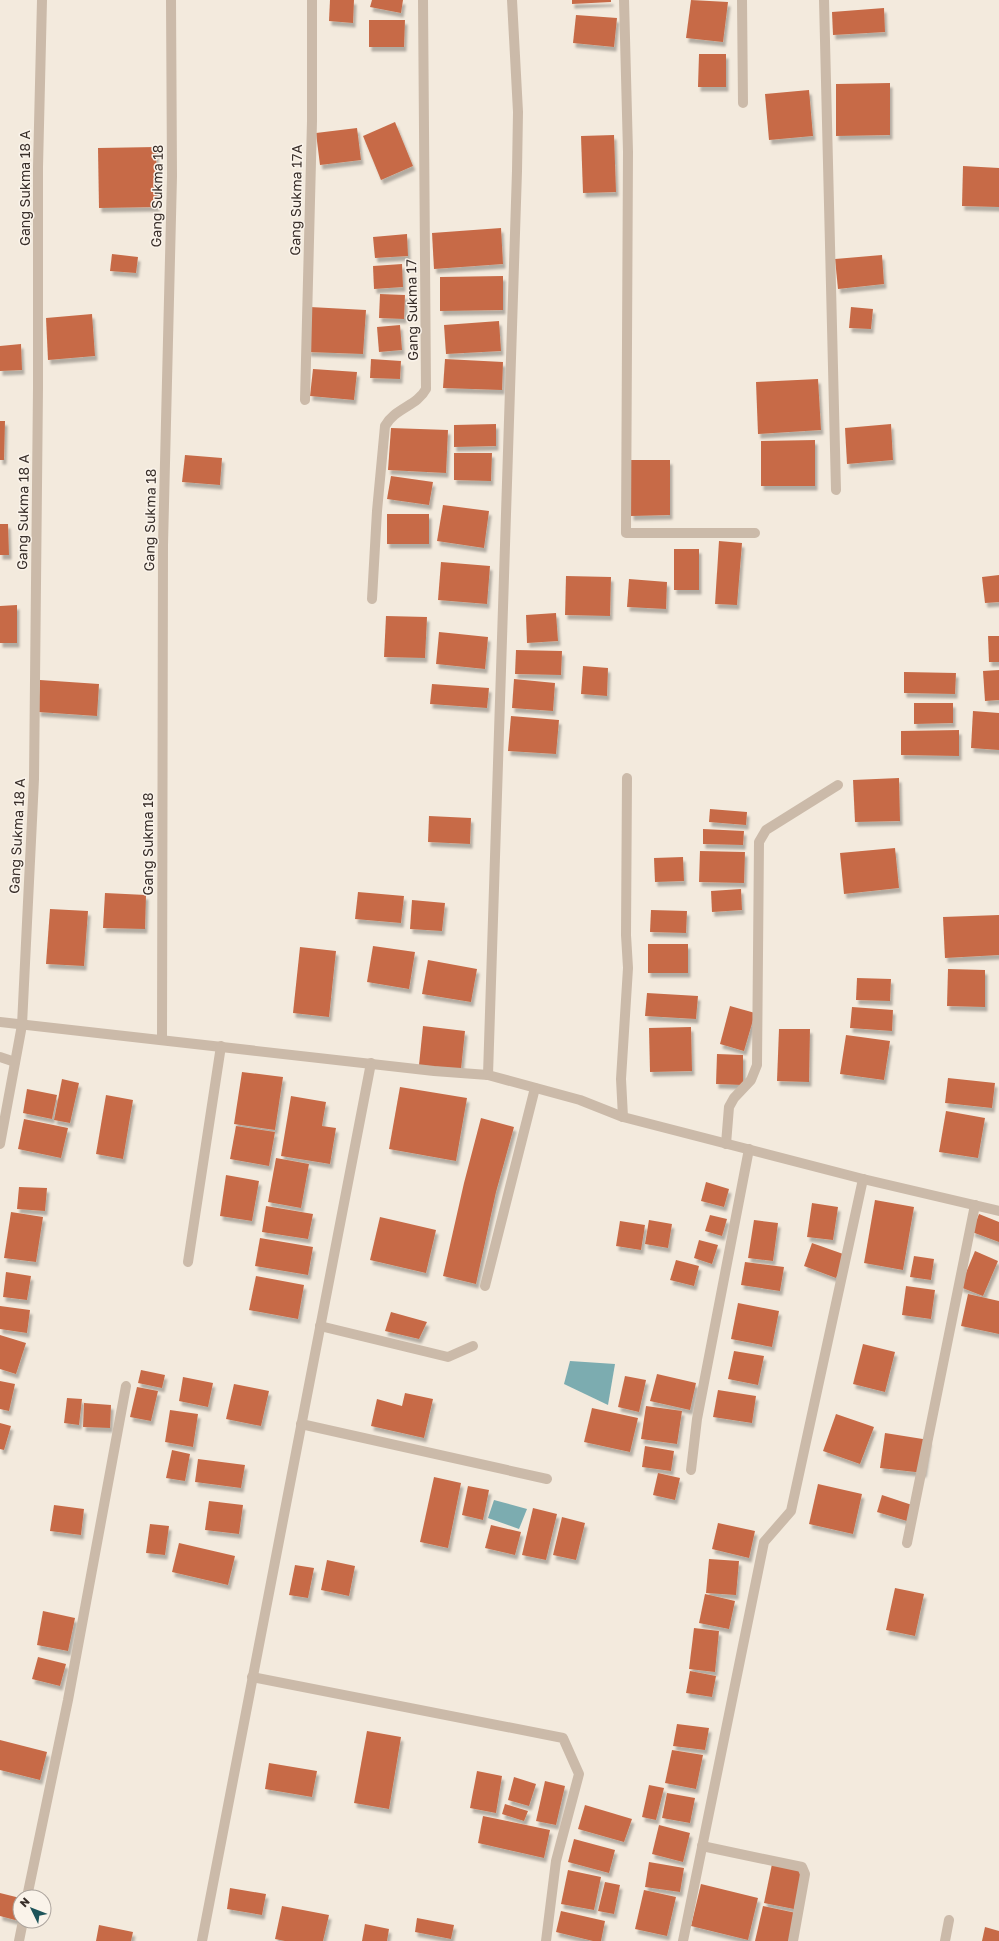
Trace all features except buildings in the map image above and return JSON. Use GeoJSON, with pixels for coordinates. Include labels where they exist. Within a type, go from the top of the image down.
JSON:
{"type":"FeatureCollection","features":[{"type":"Feature","properties":{"kind":"street","name":"Gang Sukma 18 A"},"geometry":{"type":"LineString","coordinates":[[0,1144],[22,1025],[34,763],[38,388],[38,167],[42,0]]}},
{"type":"Feature","properties":{"kind":"street","name":"Gang Sukma 18"},"geometry":{"type":"LineString","coordinates":[[162,1040],[162,545],[172,176],[171,0]]}},
{"type":"Feature","properties":{"kind":"street","name":"Gang Sukma 17A"},"geometry":{"type":"LineString","coordinates":[[305,400],[312,121],[312,0]]}},
{"type":"Feature","properties":{"kind":"street","name":"Gang Sukma 17"},"geometry":{"type":"LineString","coordinates":[[372,599],[378,503],[386,426],[390,417],[417,400],[426,389],[423,0]]}},
{"type":"Feature","properties":{"kind":"street"},"geometry":{"type":"LineString","coordinates":[[488,1075],[517,171],[518,112],[512,0]]}},
{"type":"Feature","properties":{"kind":"street"},"geometry":{"type":"LineString","coordinates":[[624,0],[628,152],[626,533],[755,533]]}},
{"type":"Feature","properties":{"kind":"street"},"geometry":{"type":"LineString","coordinates":[[742,0],[743,103]]}},
{"type":"Feature","properties":{"kind":"street"},"geometry":{"type":"LineString","coordinates":[[824,0],[836,490]]}},
{"type":"Feature","properties":{"kind":"street"},"geometry":{"type":"LineString","coordinates":[[623,1117],[621,1079],[628,968],[626,935],[627,778]]}},
{"type":"Feature","properties":{"kind":"street"},"geometry":{"type":"LineString","coordinates":[[726,1144],[729,1107],[734,1098],[752,1080],[757,1065],[759,842],[766,830],[838,785]]}},
{"type":"Feature","properties":{"kind":"street"},"geometry":{"type":"LineString","coordinates":[[0,1022],[434,1071],[488,1075],[580,1100],[623,1117],[726,1144],[999,1211]]}},
{"type":"Feature","properties":{"kind":"street"},"geometry":{"type":"LineString","coordinates":[[188,1262],[221,1046]]}},
{"type":"Feature","properties":{"kind":"street"},"geometry":{"type":"LineString","coordinates":[[0,1057],[15,1062]]}},
{"type":"Feature","properties":{"kind":"street"},"geometry":{"type":"LineString","coordinates":[[202,1941],[370,1063]]}},
{"type":"Feature","properties":{"kind":"street"},"geometry":{"type":"LineString","coordinates":[[485,1286],[535,1088]]}},
{"type":"Feature","properties":{"kind":"street"},"geometry":{"type":"LineString","coordinates":[[691,1470],[697,1419],[749,1149]]}},
{"type":"Feature","properties":{"kind":"street"},"geometry":{"type":"LineString","coordinates":[[684,1941],[764,1542],[790,1511],[863,1178]]}},
{"type":"Feature","properties":{"kind":"street"},"geometry":{"type":"LineString","coordinates":[[907,1543],[975,1205]]}},
{"type":"Feature","properties":{"kind":"street"},"geometry":{"type":"LineString","coordinates":[[320,1326],[448,1357],[473,1346]]}},
{"type":"Feature","properties":{"kind":"street"},"geometry":{"type":"LineString","coordinates":[[30,1889],[68,1700],[126,1386]]}},
{"type":"Feature","properties":{"kind":"street"},"geometry":{"type":"LineString","coordinates":[[301,1424],[547,1479]]}},
{"type":"Feature","properties":{"kind":"street"},"geometry":{"type":"LineString","coordinates":[[252,1677],[563,1738],[579,1774],[556,1861],[546,1941]]}},
{"type":"Feature","properties":{"kind":"street"},"geometry":{"type":"LineString","coordinates":[[702,1846],[802,1867],[804,1869],[806,1874],[792,1941]]}},
{"type":"Feature","properties":{"kind":"street"},"geometry":{"type":"LineString","coordinates":[[945,1941],[949,1920]]}},
{"type":"Feature","properties":{"kind":"street"},"geometry":{"type":"LineString","coordinates":[[19,1941],[21,1929]]}},
{"type":"Feature","properties":{"kind":"water"},"geometry":{"type":"Polygon","coordinates":[[[570,1361],[615,1364],[608,1405],[564,1384],[570,1361]]]}},
{"type":"Feature","properties":{"kind":"water"},"geometry":{"type":"Polygon","coordinates":[[[494,1500],[527,1509],[519,1529],[488,1518],[494,1500]]]}}]}
